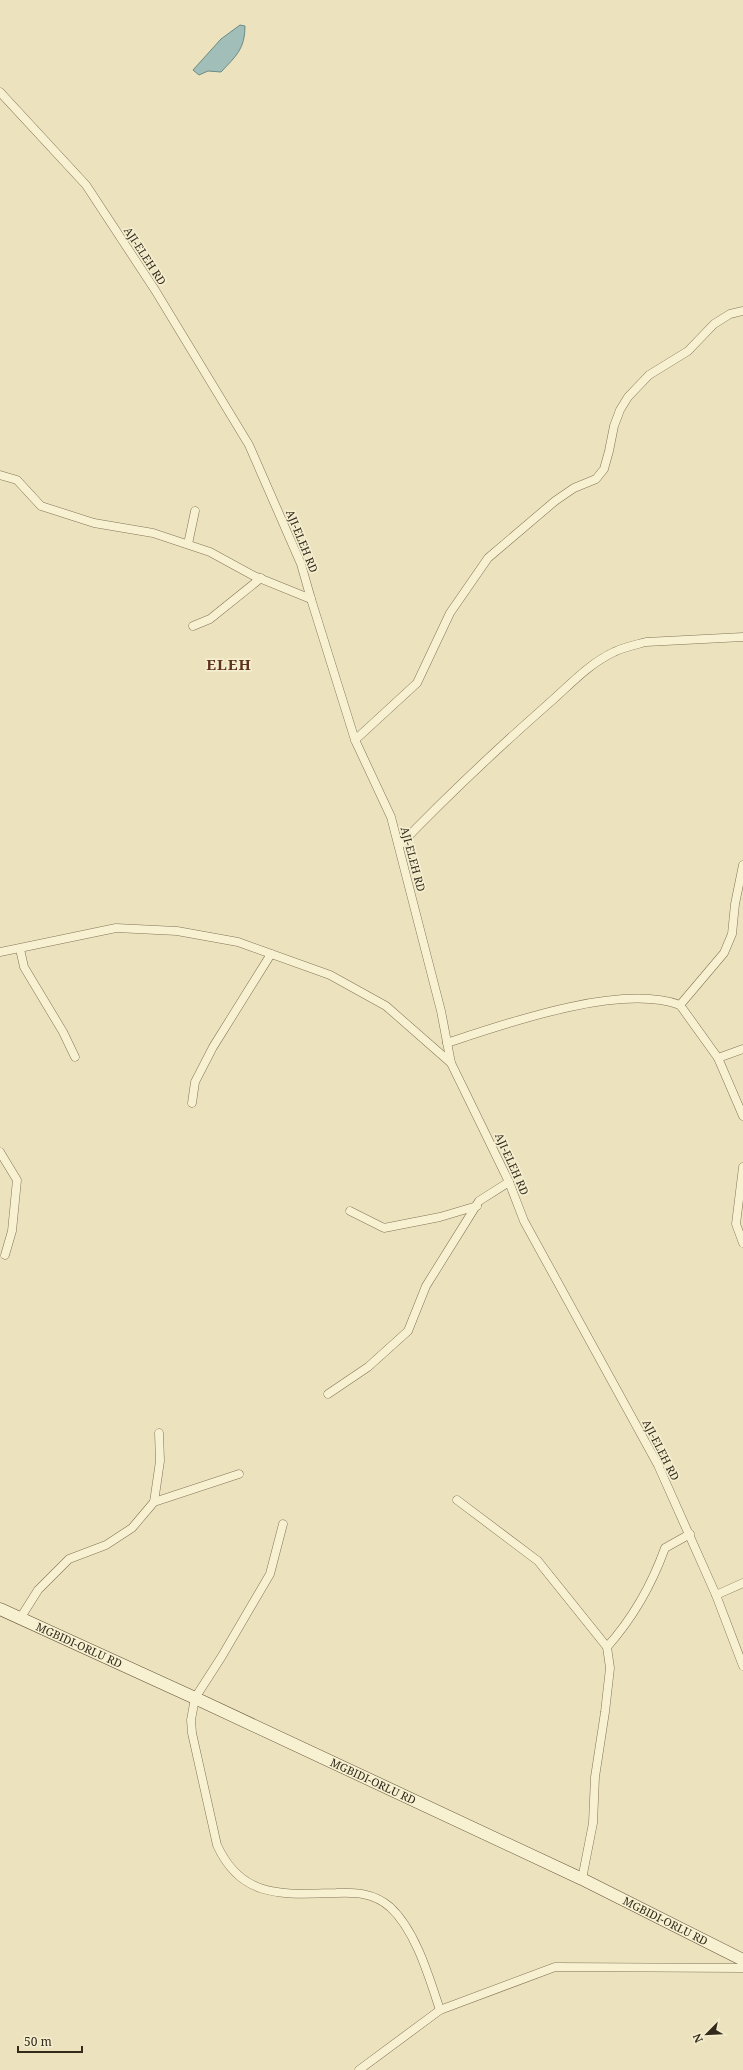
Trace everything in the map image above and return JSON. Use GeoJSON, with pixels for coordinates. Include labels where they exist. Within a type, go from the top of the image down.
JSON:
{"type":"FeatureCollection","features":[{"type":"Feature","properties":{"kind":"main road","name":"MGBIDI-ORLU RD"},"geometry":{"type":"LineString","coordinates":[[0,1609],[21,1617],[195,1698],[582,1880],[743,1960]]}},
{"type":"Feature","properties":{"kind":"street","name":"AJI-ELEH RD"},"geometry":{"type":"LineString","coordinates":[[0,92],[86,185],[155,290],[248,445],[302,564],[311,600],[355,740],[391,818],[451,1063],[510,1182],[524,1221],[658,1465],[716,1594],[743,1666]]}},
{"type":"Feature","properties":{"kind":"street"},"geometry":{"type":"LineString","coordinates":[[355,740],[417,683],[450,613],[488,558],[554,502],[574,488],[596,479],[604,469],[614,426],[620,410],[628,397],[649,375],[688,351],[714,324],[730,314],[743,311]]}},
{"type":"Feature","properties":{"kind":"street"},"geometry":{"type":"LineString","coordinates":[[0,475],[17,480],[41,506],[94,523],[153,533],[188,544],[210,552],[311,600]]}},
{"type":"Feature","properties":{"kind":"street"},"geometry":{"type":"LineString","coordinates":[[188,544],[195,510]]}},
{"type":"Feature","properties":{"kind":"street"},"geometry":{"type":"LineString","coordinates":[[193,626],[210,619],[262,578]]}},
{"type":"Feature","properties":{"kind":"street"},"geometry":{"type":"LineString","coordinates":[[399,846],[520,729],[588,668],[613,652],[646,642],[743,637]]}},
{"type":"Feature","properties":{"kind":"street"},"geometry":{"type":"LineString","coordinates":[[680,1005],[724,953],[732,934],[735,904],[743,865]]}},
{"type":"Feature","properties":{"kind":"street"},"geometry":{"type":"LineString","coordinates":[[0,952],[116,928],[177,931],[238,942],[330,976],[386,1006],[451,1063]]}},
{"type":"Feature","properties":{"kind":"street"},"geometry":{"type":"LineString","coordinates":[[20,949],[24,967],[63,1032],[75,1057]]}},
{"type":"Feature","properties":{"kind":"street"},"geometry":{"type":"LineString","coordinates":[[192,1103],[195,1082],[204,1065],[271,954]]}},
{"type":"Feature","properties":{"kind":"street"},"geometry":{"type":"LineString","coordinates":[[447,1043],[545,1014],[611,999],[664,999],[680,1005],[709,1043],[718,1058],[743,1116]]}},
{"type":"Feature","properties":{"kind":"street"},"geometry":{"type":"LineString","coordinates":[[718,1058],[743,1049]]}},
{"type":"Feature","properties":{"kind":"street"},"geometry":{"type":"LineString","coordinates":[[0,1152],[17,1180],[12,1230],[5,1255]]}},
{"type":"Feature","properties":{"kind":"street"},"geometry":{"type":"LineString","coordinates":[[743,1167],[736,1224],[743,1243]]}},
{"type":"Feature","properties":{"kind":"street"},"geometry":{"type":"LineString","coordinates":[[328,1394],[368,1366],[408,1331],[426,1286],[479,1201],[510,1182]]}},
{"type":"Feature","properties":{"kind":"street"},"geometry":{"type":"LineString","coordinates":[[350,1211],[384,1228],[440,1217],[477,1206]]}},
{"type":"Feature","properties":{"kind":"street"},"geometry":{"type":"LineString","coordinates":[[154,1502],[160,1461],[159,1433]]}},
{"type":"Feature","properties":{"kind":"street"},"geometry":{"type":"LineString","coordinates":[[21,1617],[38,1590],[69,1559],[106,1546],[132,1528],[154,1502],[239,1474]]}},
{"type":"Feature","properties":{"kind":"street"},"geometry":{"type":"LineString","coordinates":[[457,1500],[538,1561],[607,1647],[610,1668],[595,1777],[593,1823],[582,1880]]}},
{"type":"Feature","properties":{"kind":"street"},"geometry":{"type":"LineString","coordinates":[[283,1524],[270,1574],[222,1656],[195,1698],[190,1720],[213,1831],[225,1862],[260,1889],[274,1893],[358,1892],[375,1897],[390,1907],[412,1939],[425,1967],[440,2010]]}},
{"type":"Feature","properties":{"kind":"street"},"geometry":{"type":"LineString","coordinates":[[607,1647],[621,1631],[645,1592],[657,1569],[665,1548],[690,1534]]}},
{"type":"Feature","properties":{"kind":"street"},"geometry":{"type":"LineString","coordinates":[[716,1594],[743,1583]]}},
{"type":"Feature","properties":{"kind":"street"},"geometry":{"type":"LineString","coordinates":[[359,2070],[440,2010],[555,1967],[743,1968]]}},
{"type":"Feature","properties":{"kind":"water"},"geometry":{"type":"Polygon","coordinates":[[[240,25],[245,26],[245,34],[239,52],[221,72],[208,71],[199,75],[193,70],[221,39],[240,25]]]}},
{"type":"Feature","properties":{"kind":"district","name":"ELEH"},"geometry":{"type":"Point","coordinates":[229,665]}}]}
